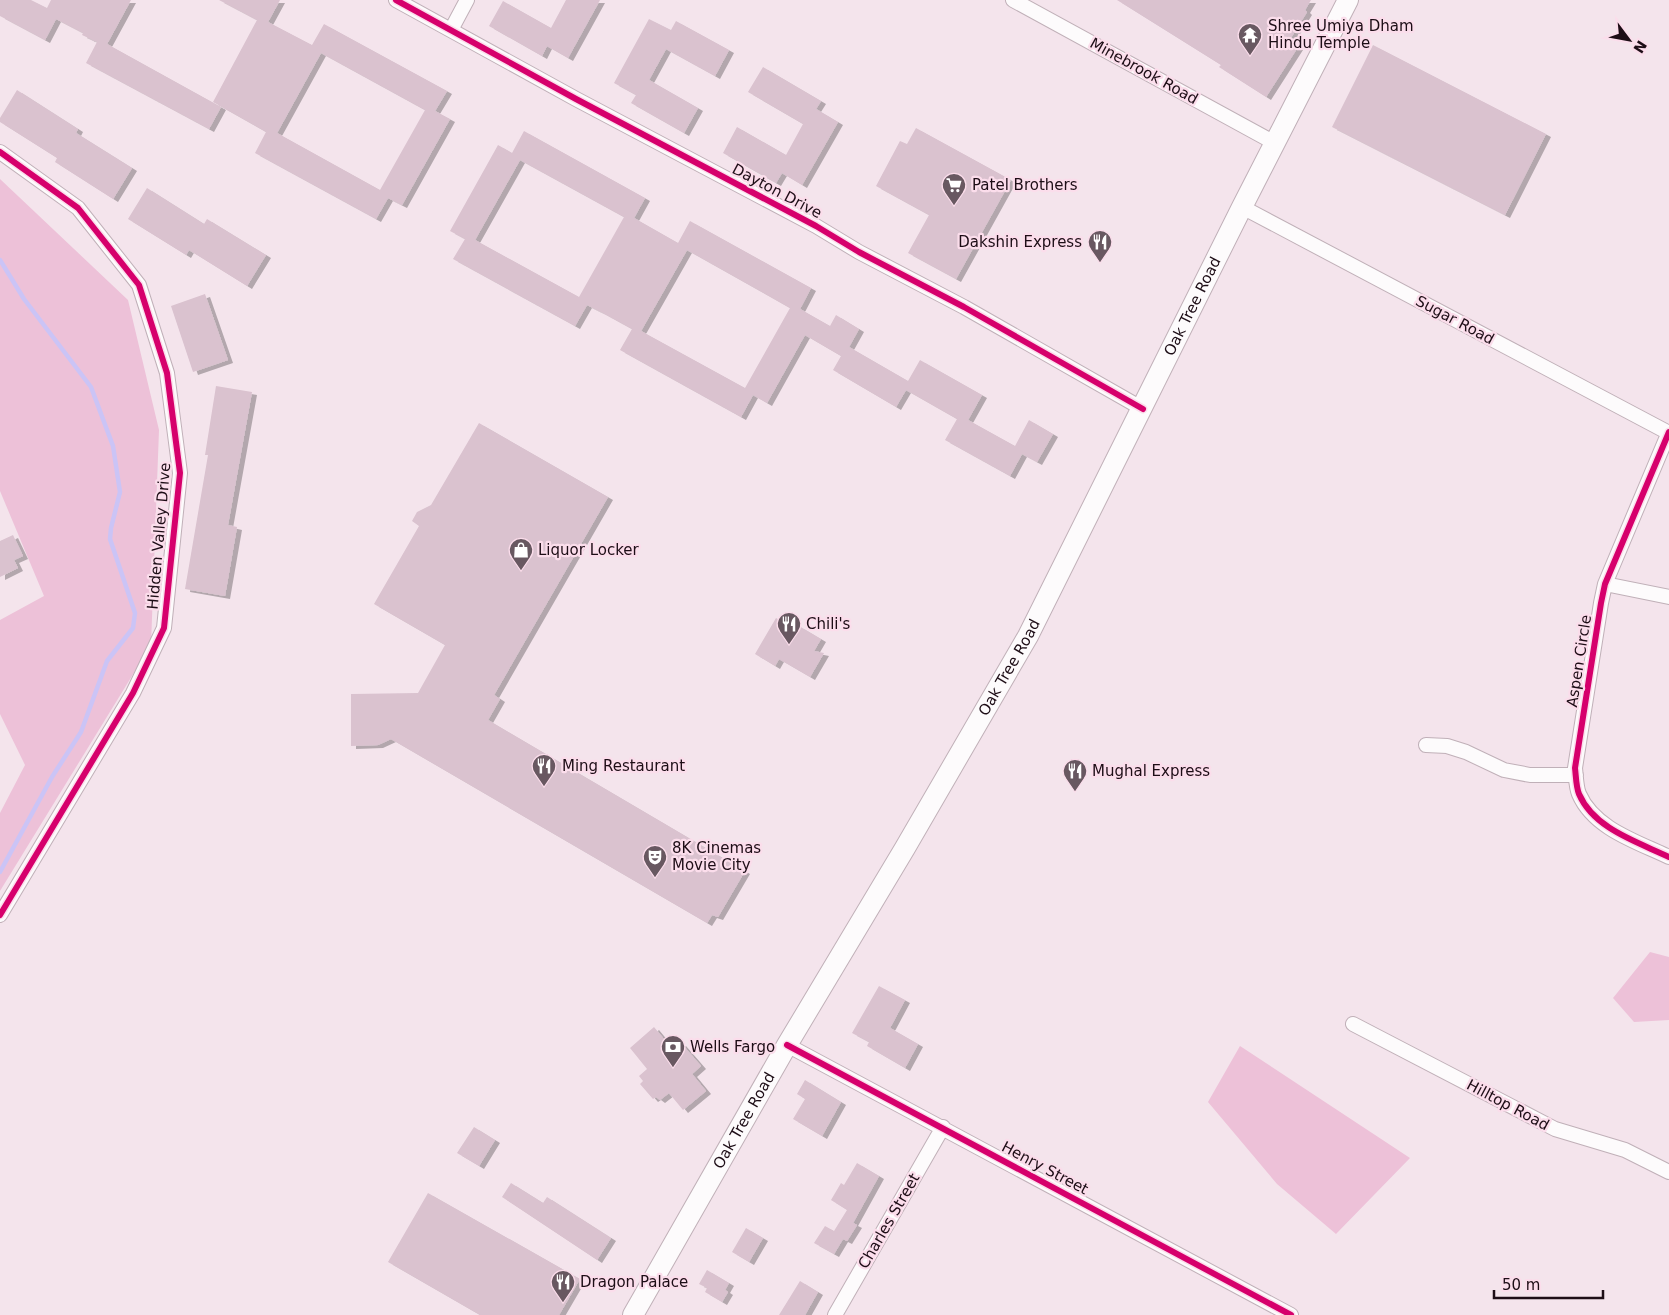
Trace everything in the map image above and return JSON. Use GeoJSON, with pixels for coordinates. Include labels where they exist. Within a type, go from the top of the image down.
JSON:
{"type":"FeatureCollection","features":[{"type":"Feature","properties":{"kind":"main road","name":"Oak Tree Road"},"geometry":{"type":"LineString","coordinates":[[633,1315],[787,1044],[905,848],[1028,636],[1143,409],[1242,207],[1348,0]]}},
{"type":"Feature","properties":{"kind":"street","name":"Dayton Drive"},"geometry":{"type":"LineString","coordinates":[[396,0],[576,99],[816,226],[859,252],[964,307],[1143,409]]}},
{"type":"Feature","properties":{"kind":"street"},"geometry":{"type":"LineString","coordinates":[[451,30],[467,0]]}},
{"type":"Feature","properties":{"kind":"street","name":"Minebrook Road"},"geometry":{"type":"LineString","coordinates":[[1013,0],[1275,143]]}},
{"type":"Feature","properties":{"kind":"street","name":"Hidden Valley Drive"},"geometry":{"type":"LineString","coordinates":[[0,152],[78,208],[138,285],[167,373],[180,472],[164,628],[133,693],[0,916]]}},
{"type":"Feature","properties":{"kind":"street","name":"Sugar Road"},"geometry":{"type":"LineString","coordinates":[[1242,207],[1669,433]]}},
{"type":"Feature","properties":{"kind":"street","name":"Aspen Circle"},"geometry":{"type":"LineString","coordinates":[[1669,433],[1605,584],[1575,768],[1579,794],[1593,814],[1610,828],[1669,857]]}},
{"type":"Feature","properties":{"kind":"street"},"geometry":{"type":"LineString","coordinates":[[1605,584],[1669,597]]}},
{"type":"Feature","properties":{"kind":"street"},"geometry":{"type":"LineString","coordinates":[[1426,744],[1447,746],[1466,752],[1504,770],[1530,775],[1576,774]]}},
{"type":"Feature","properties":{"kind":"street","name":"Hilltop Road"},"geometry":{"type":"LineString","coordinates":[[1353,1024],[1555,1129],[1625,1150],[1669,1172]]}},
{"type":"Feature","properties":{"kind":"street","name":"Henry Street"},"geometry":{"type":"LineString","coordinates":[[787,1044],[1291,1315]]}},
{"type":"Feature","properties":{"kind":"street","name":"Charles Street"},"geometry":{"type":"LineString","coordinates":[[835,1315],[944,1128]]}},
{"type":"Feature","properties":{"kind":"shaded area"},"geometry":{"type":"Polygon","coordinates":[[[0,179],[128,300],[159,430],[151,645],[0,891],[0,813],[25,765],[0,714],[0,620],[44,596],[0,491],[0,179]]]}},
{"type":"Feature","properties":{"kind":"shaded area"},"geometry":{"type":"Polygon","coordinates":[[[1650,952],[1669,957],[1669,1020],[1634,1022],[1613,998],[1650,952]]]}},
{"type":"Feature","properties":{"kind":"shaded area"},"geometry":{"type":"Polygon","coordinates":[[[1240,1046],[1410,1158],[1336,1234],[1277,1184],[1208,1102],[1240,1046]]]}},
{"type":"Feature","properties":{"kind":"building"},"geometry":{"type":"Polygon","coordinates":[[[0,0],[31,0],[47,8],[51,0],[131,0],[107,44],[221,107],[209,129],[86,63],[97,42],[82,35],[83,33],[56,19],[45,40],[0,16],[0,0]]]}},
{"type":"Feature","properties":{"kind":"building"},"geometry":{"type":"Polygon","coordinates":[[[219,0],[280,0],[268,22],[312,45],[324,24],[447,91],[435,111],[450,119],[402,205],[388,198],[376,219],[255,153],[266,132],[213,102],[257,20],[219,0]],[[321,53],[277,133],[380,190],[425,110],[321,53]]]}},
{"type":"Feature","properties":{"kind":"building"},"geometry":{"type":"Polygon","coordinates":[[[566,0],[600,0],[568,58],[547,46],[542,56],[489,26],[503,1],[551,28],[566,0]]]}},
{"type":"Feature","properties":{"kind":"building","name":"Shree Umiya Dham Hindu Temple"},"geometry":{"type":"Polygon","coordinates":[[[1117,0],[1311,0],[1305,10],[1307,12],[1289,41],[1298,47],[1266,97],[1219,67],[1221,65],[1117,0]]]}},
{"type":"Feature","properties":{"kind":"building"},"geometry":{"type":"Polygon","coordinates":[[[649,19],[671,30],[676,21],[729,50],[715,76],[666,49],[649,80],[698,108],[684,133],[631,103],[636,95],[614,83],[649,19]]]}},
{"type":"Feature","properties":{"kind":"building"},"geometry":{"type":"Polygon","coordinates":[[[1373,45],[1546,134],[1505,215],[1332,127],[1373,45]]]}},
{"type":"Feature","properties":{"kind":"building"},"geometry":{"type":"Polygon","coordinates":[[[763,67],[821,101],[816,109],[838,122],[802,185],[782,173],[776,183],[723,153],[737,127],[786,155],[803,124],[748,92],[763,67]]]}},
{"type":"Feature","properties":{"kind":"building"},"geometry":{"type":"Polygon","coordinates":[[[17,90],[78,129],[76,133],[132,168],[113,199],[55,162],[57,158],[0,122],[0,118],[17,90]]]}},
{"type":"Feature","properties":{"kind":"building","name":"Patel Brothers"},"geometry":{"type":"Polygon","coordinates":[[[916,128],[1011,180],[956,279],[908,253],[929,215],[876,186],[900,141],[907,144],[916,128]]]}},
{"type":"Feature","properties":{"kind":"building"},"geometry":{"type":"Polygon","coordinates":[[[524,131],[645,198],[634,218],[678,243],[690,221],[811,288],[800,309],[830,326],[836,315],[859,329],[849,347],[908,381],[920,360],[982,395],[968,420],[1015,446],[1029,420],[1053,434],[1037,462],[1022,454],[1010,476],[945,440],[957,419],[906,390],[896,407],[833,370],[841,356],[805,335],[767,403],[753,395],[741,417],[620,350],[632,329],[587,305],[575,326],[453,259],[465,239],[450,231],[498,145],[512,153],[524,131]],[[520,160],[475,240],[579,297],[624,217],[520,160]],[[687,250],[641,331],[745,388],[790,308],[687,250]]]}},
{"type":"Feature","properties":{"kind":"building"},"geometry":{"type":"Polygon","coordinates":[[[147,188],[204,224],[207,219],[266,255],[247,286],[189,250],[186,255],[128,219],[147,188]]]}},
{"type":"Feature","properties":{"kind":"building"},"geometry":{"type":"Polygon","coordinates":[[[205,294],[228,360],[193,372],[171,306],[205,294]]]}},
{"type":"Feature","properties":{"kind":"building"},"geometry":{"type":"Polygon","coordinates":[[[216,386],[252,392],[228,525],[237,527],[225,596],[185,589],[208,455],[205,455],[216,386]]]}},
{"type":"Feature","properties":{"kind":"building"},"geometry":{"type":"Polygon","coordinates":[[[479,423],[608,497],[494,695],[500,699],[488,720],[745,871],[718,917],[712,915],[707,923],[391,739],[378,745],[351,746],[351,694],[418,693],[445,645],[374,604],[419,526],[412,521],[417,512],[431,505],[479,423]]]}},
{"type":"Feature","properties":{"kind":"building"},"geometry":{"type":"Polygon","coordinates":[[[13,535],[23,556],[14,560],[18,568],[0,577],[0,541],[13,535]]]}},
{"type":"Feature","properties":{"kind":"building","name":"Chili's"},"geometry":{"type":"Polygon","coordinates":[[[776,618],[796,630],[799,626],[821,639],[814,651],[824,653],[810,677],[779,659],[775,666],[755,654],[776,618]]]}},
{"type":"Feature","properties":{"kind":"building"},"geometry":{"type":"Polygon","coordinates":[[[879,986],[905,1000],[890,1028],[918,1044],[905,1068],[867,1046],[869,1042],[852,1033],[879,986]]]}},
{"type":"Feature","properties":{"kind":"building","name":"Wells Fargo"},"geometry":{"type":"Polygon","coordinates":[[[654,1027],[673,1050],[681,1043],[701,1066],[692,1074],[706,1091],[683,1110],[669,1093],[660,1100],[656,1097],[653,1099],[640,1084],[643,1081],[639,1076],[647,1069],[630,1048],[654,1027]]]}},
{"type":"Feature","properties":{"kind":"building"},"geometry":{"type":"Polygon","coordinates":[[[805,1080],[841,1102],[822,1136],[793,1119],[805,1099],[797,1094],[805,1080]]]}},
{"type":"Feature","properties":{"kind":"building"},"geometry":{"type":"Polygon","coordinates":[[[474,1127],[495,1140],[479,1166],[457,1153],[474,1127]]]}},
{"type":"Feature","properties":{"kind":"building"},"geometry":{"type":"Polygon","coordinates":[[[857,1163],[879,1176],[853,1223],[857,1225],[847,1241],[843,1239],[834,1254],[814,1243],[825,1226],[834,1231],[847,1210],[831,1200],[841,1183],[844,1185],[857,1163]]]}},
{"type":"Feature","properties":{"kind":"building"},"geometry":{"type":"Polygon","coordinates":[[[511,1183],[543,1203],[547,1197],[611,1238],[597,1260],[502,1197],[511,1183]]]}},
{"type":"Feature","properties":{"kind":"building"},"geometry":{"type":"Polygon","coordinates":[[[428,1193],[580,1279],[559,1315],[480,1315],[388,1262],[428,1193]]]}},
{"type":"Feature","properties":{"kind":"building"},"geometry":{"type":"Polygon","coordinates":[[[746,1228],[763,1238],[749,1262],[732,1252],[746,1228]]]}},
{"type":"Feature","properties":{"kind":"building"},"geometry":{"type":"Polygon","coordinates":[[[707,1270],[729,1283],[725,1290],[728,1292],[722,1302],[705,1292],[707,1288],[699,1284],[707,1270]]]}},
{"type":"Feature","properties":{"kind":"building"},"geometry":{"type":"Polygon","coordinates":[[[800,1281],[818,1292],[805,1315],[779,1315],[800,1281]]]}},
{"type":"Feature","properties":{"kind":"waterway"},"geometry":{"type":"LineString","coordinates":[[0,260],[24,299],[91,387],[113,446],[120,492],[110,539],[135,613],[133,628],[107,661],[81,732],[52,777],[0,872]]}},
{"type":"Feature","properties":{"kind":"cycle path"},"geometry":{"type":"LineString","coordinates":[[396,0],[576,99],[816,226],[859,252],[964,307],[1143,409]]}},
{"type":"Feature","properties":{"kind":"cycle path"},"geometry":{"type":"LineString","coordinates":[[0,152],[78,208],[139,285],[167,373],[180,473],[164,628],[133,693],[0,915]]}},
{"type":"Feature","properties":{"kind":"cycle path"},"geometry":{"type":"LineString","coordinates":[[1669,432],[1605,584],[1575,768],[1579,794],[1595,816],[1618,833],[1669,857]]}},
{"type":"Feature","properties":{"kind":"cycle path"},"geometry":{"type":"LineString","coordinates":[[787,1045],[1291,1315]]}},
{"type":"Feature","properties":{"kind":"place","name":"Shree Umiya Dham Hindu Temple"},"geometry":{"type":"Point","coordinates":[1250,56]}},
{"type":"Feature","properties":{"kind":"place","name":"Patel Brothers"},"geometry":{"type":"Point","coordinates":[954,206]}},
{"type":"Feature","properties":{"kind":"place","name":"Dakshin Express"},"geometry":{"type":"Point","coordinates":[1100,263]}},
{"type":"Feature","properties":{"kind":"place","name":"Liquor Locker"},"geometry":{"type":"Point","coordinates":[521,571]}},
{"type":"Feature","properties":{"kind":"place","name":"Chili's"},"geometry":{"type":"Point","coordinates":[789,645]}},
{"type":"Feature","properties":{"kind":"place","name":"Ming Restaurant"},"geometry":{"type":"Point","coordinates":[544,787]}},
{"type":"Feature","properties":{"kind":"place","name":"Mughal Express"},"geometry":{"type":"Point","coordinates":[1075,792]}},
{"type":"Feature","properties":{"kind":"place","name":"8K Cinemas Movie City"},"geometry":{"type":"Point","coordinates":[655,878]}},
{"type":"Feature","properties":{"kind":"place","name":"Wells Fargo"},"geometry":{"type":"Point","coordinates":[673,1068]}},
{"type":"Feature","properties":{"kind":"place","name":"Dragon Palace"},"geometry":{"type":"Point","coordinates":[563,1303]}}]}
